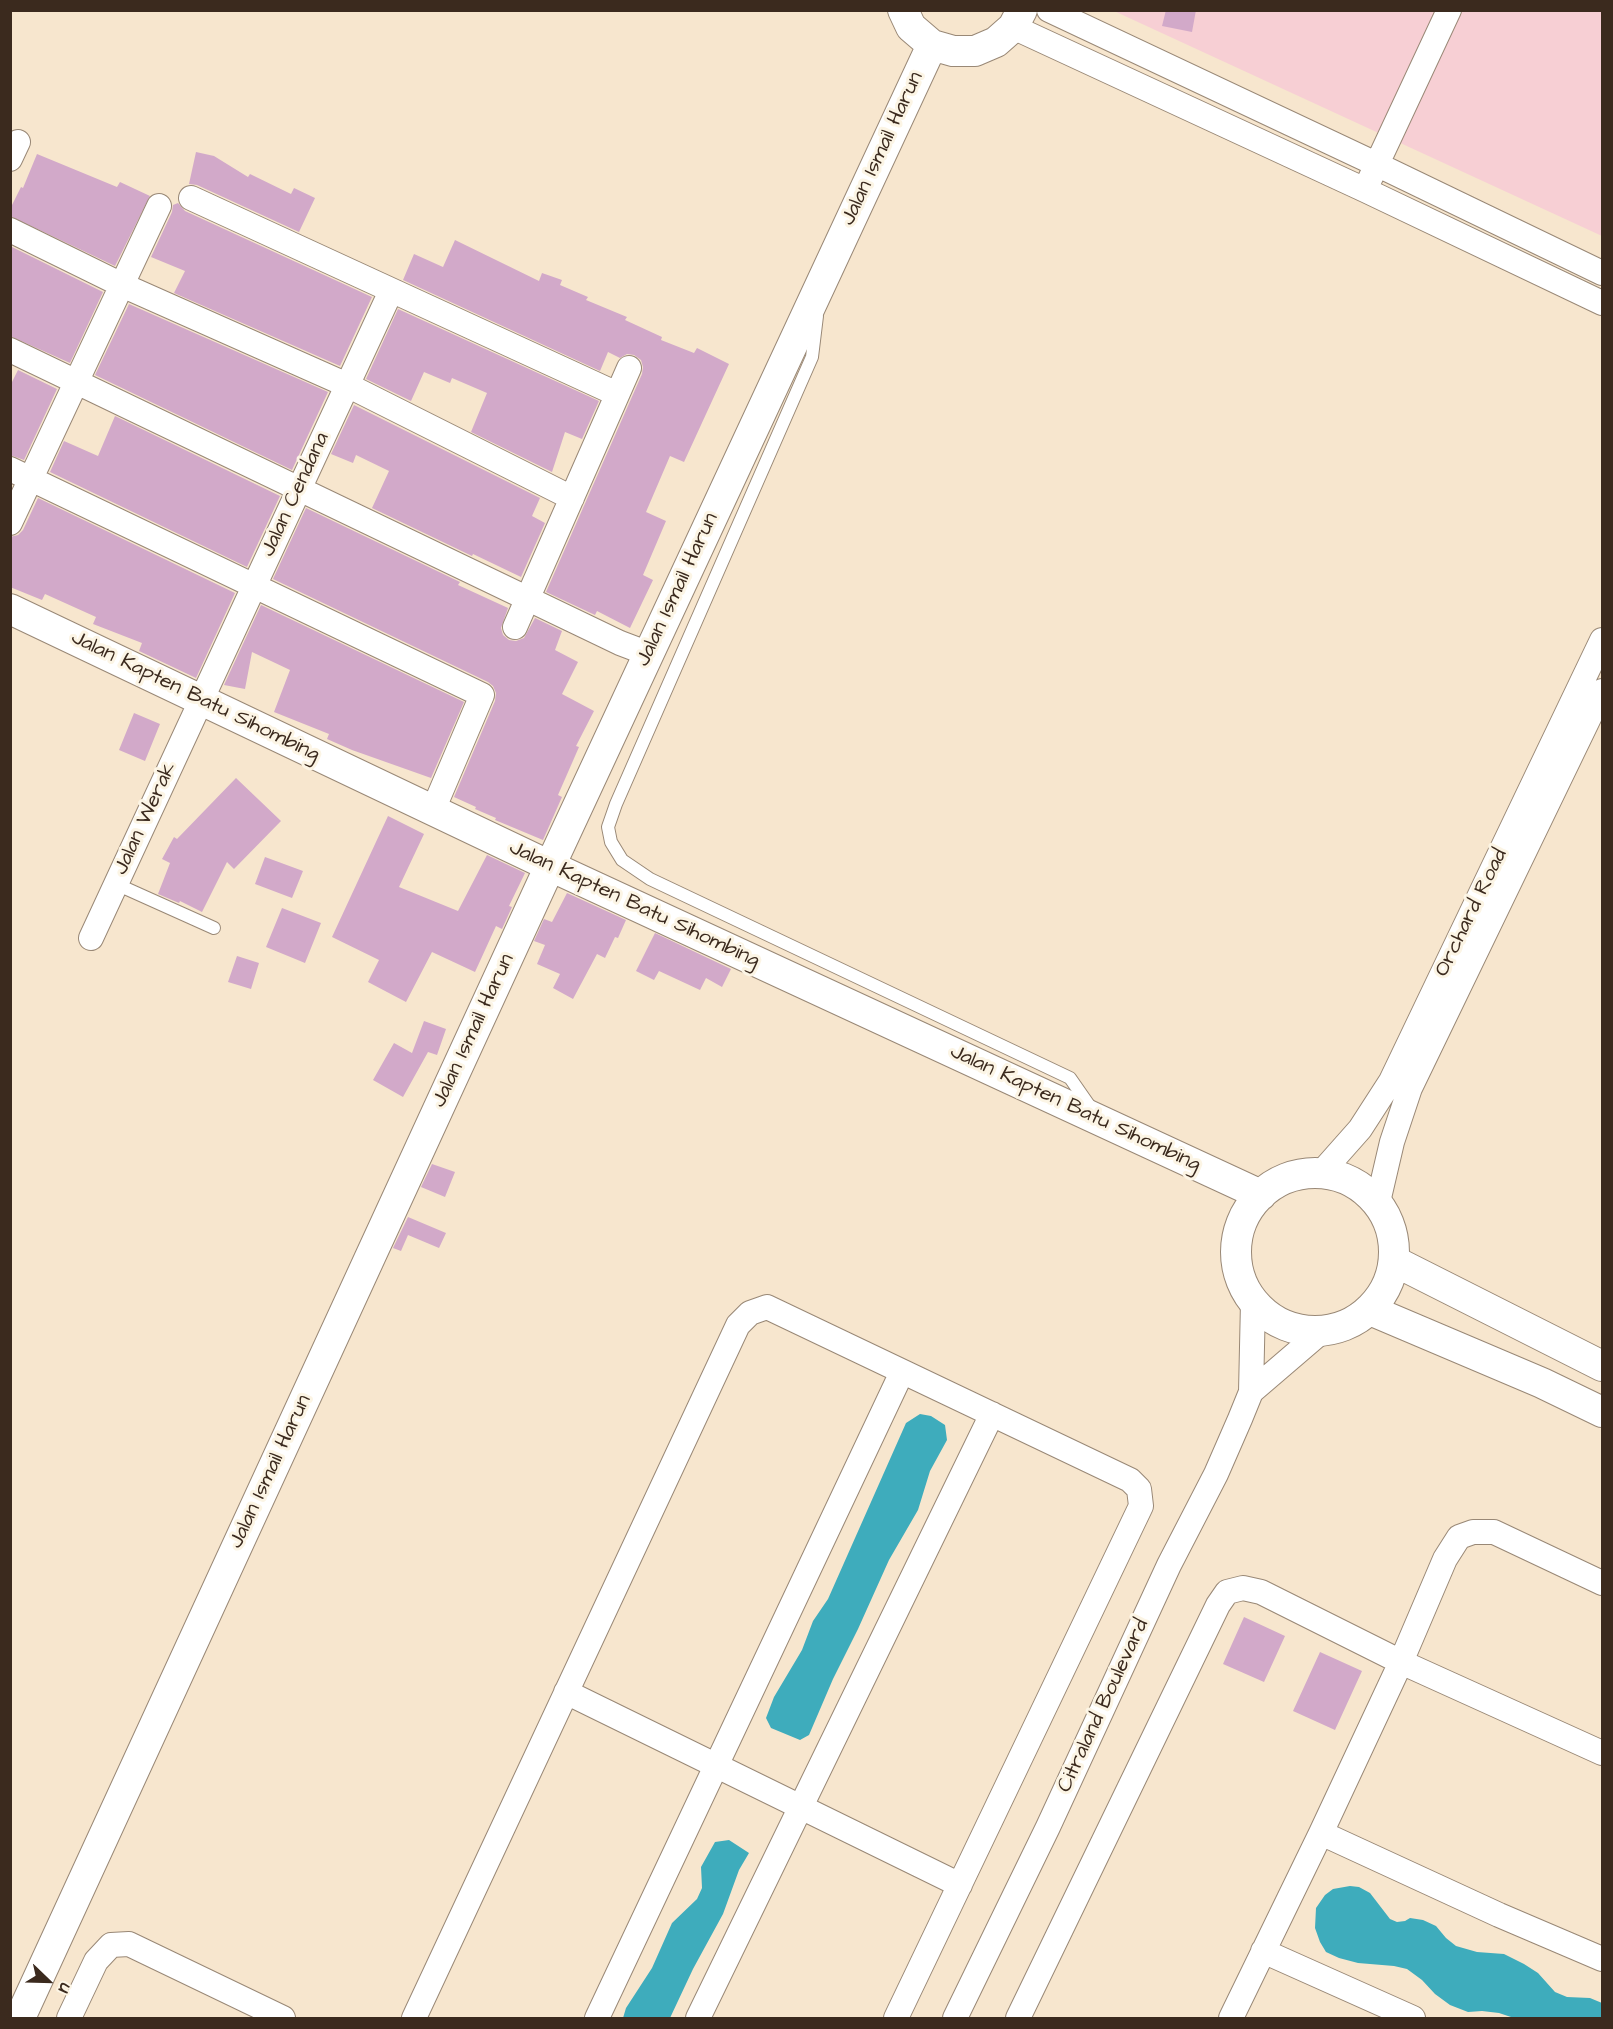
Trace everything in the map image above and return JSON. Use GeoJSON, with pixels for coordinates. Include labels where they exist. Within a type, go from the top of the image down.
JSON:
{"type":"FeatureCollection","features":[{"type":"Feature","properties":{"kind":"street"},"geometry":{"type":"LineString","coordinates":[[903,10],[911,27],[932,45],[954,51],[975,51],[996,42],[1018,19],[1365,190],[1602,303]]}},
{"type":"Feature","properties":{"kind":"street"},"geometry":{"type":"LineString","coordinates":[[1049,10],[1602,273]]}},
{"type":"Feature","properties":{"kind":"street"},"geometry":{"type":"LineString","coordinates":[[1365,190],[1449,10]]}},
{"type":"Feature","properties":{"kind":"street","name":"Jalan Ismail Harun"},"geometry":{"type":"LineString","coordinates":[[20,2019],[550,866],[932,45]]}},
{"type":"Feature","properties":{"kind":"street"},"geometry":{"type":"LineString","coordinates":[[191,198],[617,394]]}},
{"type":"Feature","properties":{"kind":"street"},"geometry":{"type":"LineString","coordinates":[[10,523],[21,474],[76,382],[159,206]]}},
{"type":"Feature","properties":{"kind":"street"},"geometry":{"type":"LineString","coordinates":[[10,230],[122,285],[347,385],[572,498]]}},
{"type":"Feature","properties":{"kind":"street","name":"Jalan Cendana"},"geometry":{"type":"LineString","coordinates":[[202,700],[391,291]]}},
{"type":"Feature","properties":{"kind":"street"},"geometry":{"type":"LineString","coordinates":[[10,350],[620,643],[649,654]]}},
{"type":"Feature","properties":{"kind":"street"},"geometry":{"type":"LineString","coordinates":[[515,627],[629,368]]}},
{"type":"Feature","properties":{"kind":"street"},"geometry":{"type":"LineString","coordinates":[[21,474],[482,695],[432,810]]}},
{"type":"Feature","properties":{"kind":"street","name":"Jalan Kapten Batu Sihombing"},"geometry":{"type":"LineString","coordinates":[[10,609],[550,866],[1261,1195]]}},
{"type":"Feature","properties":{"kind":"street","name":"Orchard Road"},"geometry":{"type":"LineString","coordinates":[[1321,1173],[1360,1129],[1391,1081],[1602,640]]}},
{"type":"Feature","properties":{"kind":"street","name":"Orchard Road"},"geometry":{"type":"LineString","coordinates":[[1377,1202],[1392,1142],[1410,1088],[1602,691]]}},
{"type":"Feature","properties":{"kind":"street","name":"Jalan Werak"},"geometry":{"type":"LineString","coordinates":[[92,938],[202,700]]}},
{"type":"Feature","properties":{"kind":"street"},"geometry":{"type":"LineString","coordinates":[[1305,1173],[1321,1173],[1352,1182],[1377,1202],[1392,1230],[1395,1246],[1394,1262],[1386,1288],[1370,1310],[1355,1321],[1339,1328],[1321,1332],[1302,1331],[1283,1325],[1267,1316],[1253,1302],[1240,1276],[1236,1247],[1240,1228],[1248,1210],[1261,1195],[1288,1178],[1305,1173]]}},
{"type":"Feature","properties":{"kind":"street"},"geometry":{"type":"LineString","coordinates":[[1394,1262],[1602,1366]]}},
{"type":"Feature","properties":{"kind":"street","name":"Citraland Boulevard"},"geometry":{"type":"LineString","coordinates":[[955,2019],[1048,1827],[1169,1566],[1216,1474],[1251,1392],[1253,1302]]}},
{"type":"Feature","properties":{"kind":"street"},"geometry":{"type":"LineString","coordinates":[[414,2019],[738,1325],[750,1313],[767,1307],[1130,1480],[1139,1490],[1141,1506],[896,2019]]}},
{"type":"Feature","properties":{"kind":"street"},"geometry":{"type":"LineString","coordinates":[[1370,1310],[1542,1383],[1602,1412]]}},
{"type":"Feature","properties":{"kind":"street","name":"Citraland Boulevard"},"geometry":{"type":"LineString","coordinates":[[1251,1392],[1321,1332]]}},
{"type":"Feature","properties":{"kind":"street"},"geometry":{"type":"LineString","coordinates":[[597,2019],[902,1372]]}},
{"type":"Feature","properties":{"kind":"street"},"geometry":{"type":"LineString","coordinates":[[698,2019],[992,1414]]}},
{"type":"Feature","properties":{"kind":"street"},"geometry":{"type":"LineString","coordinates":[[1231,2019],[1401,1662],[1445,1559],[1459,1537],[1473,1532],[1494,1532],[1602,1583]]}},
{"type":"Feature","properties":{"kind":"street"},"geometry":{"type":"LineString","coordinates":[[1018,2019],[1218,1605],[1227,1592],[1243,1588],[1261,1592],[1401,1662],[1602,1753]]}},
{"type":"Feature","properties":{"kind":"street"},"geometry":{"type":"LineString","coordinates":[[566,1692],[960,1885]]}},
{"type":"Feature","properties":{"kind":"street"},"geometry":{"type":"LineString","coordinates":[[1321,1833],[1499,1915],[1602,1959]]}},
{"type":"Feature","properties":{"kind":"street"},"geometry":{"type":"LineString","coordinates":[[69,2019],[96,1961],[111,1945],[129,1944],[244,2010],[283,2019]]}},
{"type":"Feature","properties":{"kind":"street"},"geometry":{"type":"LineString","coordinates":[[1263,1951],[1413,2019]]}},
{"type":"Feature","properties":{"kind":"lane"},"geometry":{"type":"LineString","coordinates":[[822,282],[812,357],[616,804],[608,827],[611,842],[622,860],[650,879],[1070,1078],[1090,1104],[1098,1120]]}},
{"type":"Feature","properties":{"kind":"lane"},"geometry":{"type":"LineString","coordinates":[[116,884],[214,928]]}},
{"type":"Feature","properties":{"kind":"shaded area"},"geometry":{"type":"Polygon","coordinates":[[[1114,11],[1602,11],[1602,236],[1114,11]]]}},
{"type":"Feature","properties":{"kind":"water"},"geometry":{"type":"Polygon","coordinates":[[[920,1414],[931,1416],[945,1425],[947,1440],[930,1471],[918,1510],[889,1560],[809,1735],[800,1740],[771,1728],[766,1718],[774,1697],[802,1650],[813,1621],[828,1599],[906,1423],[920,1414]]]}},
{"type":"Feature","properties":{"kind":"water"},"geometry":{"type":"Polygon","coordinates":[[[729,1840],[749,1853],[739,1870],[723,1914],[670,2018],[623,2018],[626,2008],[652,1968],[672,1923],[697,1899],[702,1888],[701,1867],[715,1842],[729,1840]]]}},
{"type":"Feature","properties":{"kind":"water"},"geometry":{"type":"Polygon","coordinates":[[[1359,1887],[1370,1893],[1390,1919],[1397,1922],[1410,1918],[1423,1920],[1436,1926],[1456,1946],[1477,1952],[1504,1954],[1524,1964],[1538,1973],[1555,1992],[1567,1997],[1590,1998],[1602,2003],[1602,2018],[1514,2018],[1499,2013],[1468,2012],[1450,2005],[1407,1969],[1358,1963],[1326,1952],[1315,1928],[1316,1908],[1325,1895],[1333,1889],[1359,1887]]]}},
{"type":"Feature","properties":{"kind":"building"},"geometry":{"type":"Polygon","coordinates":[[[1166,10],[1196,10],[1192,32],[1162,26],[1166,10]]]}},
{"type":"Feature","properties":{"kind":"building"},"geometry":{"type":"Polygon","coordinates":[[[196,152],[214,156],[248,177],[250,174],[291,194],[294,188],[315,198],[299,232],[197,185],[189,184],[196,152]]]}},
{"type":"Feature","properties":{"kind":"building"},"geometry":{"type":"Polygon","coordinates":[[[37,154],[117,187],[120,182],[150,196],[115,266],[10,216],[10,209],[21,187],[23,188],[37,154]]]}},
{"type":"Feature","properties":{"kind":"building"},"geometry":{"type":"Polygon","coordinates":[[[178,203],[185,211],[372,297],[340,366],[174,293],[185,271],[151,257],[172,212],[173,205],[178,203]]]}},
{"type":"Feature","properties":{"kind":"building"},"geometry":{"type":"Polygon","coordinates":[[[455,240],[539,281],[542,273],[562,280],[560,285],[588,297],[586,300],[627,317],[625,320],[662,337],[661,340],[694,353],[697,348],[729,364],[684,462],[670,456],[646,512],[666,521],[643,575],[653,580],[630,628],[597,611],[595,615],[546,592],[642,374],[641,360],[634,355],[627,354],[620,358],[608,352],[600,371],[403,280],[414,254],[443,267],[455,240]]]}},
{"type":"Feature","properties":{"kind":"building"},"geometry":{"type":"Polygon","coordinates":[[[10,246],[103,292],[70,363],[10,336],[10,246]]]}},
{"type":"Feature","properties":{"kind":"building"},"geometry":{"type":"Polygon","coordinates":[[[129,304],[328,392],[292,470],[95,375],[129,304]]]}},
{"type":"Feature","properties":{"kind":"building"},"geometry":{"type":"Polygon","coordinates":[[[398,309],[599,401],[582,439],[565,432],[552,472],[471,432],[487,393],[452,378],[450,383],[424,372],[411,401],[366,379],[398,309]]]}},
{"type":"Feature","properties":{"kind":"building"},"geometry":{"type":"Polygon","coordinates":[[[18,370],[57,389],[24,460],[10,455],[10,386],[18,370]]]}},
{"type":"Feature","properties":{"kind":"building"},"geometry":{"type":"Polygon","coordinates":[[[354,405],[540,498],[532,516],[545,523],[521,577],[372,508],[389,471],[356,455],[353,463],[331,454],[354,405]]]}},
{"type":"Feature","properties":{"kind":"building"},"geometry":{"type":"Polygon","coordinates":[[[115,416],[280,496],[247,567],[50,472],[64,441],[98,456],[115,416]]]}},
{"type":"Feature","properties":{"kind":"building"},"geometry":{"type":"Polygon","coordinates":[[[38,498],[235,593],[196,678],[139,651],[142,643],[93,624],[96,617],[45,594],[42,600],[10,587],[10,537],[18,535],[23,530],[38,498]]]}},
{"type":"Feature","properties":{"kind":"building"},"geometry":{"type":"Polygon","coordinates":[[[306,508],[460,582],[458,585],[508,608],[501,628],[503,635],[509,640],[516,641],[524,638],[535,618],[562,631],[555,650],[578,662],[562,694],[594,711],[576,746],[579,747],[558,795],[562,797],[543,840],[495,820],[496,818],[454,797],[495,701],[496,693],[493,686],[273,579],[306,508]]]}},
{"type":"Feature","properties":{"kind":"building"},"geometry":{"type":"Polygon","coordinates":[[[261,605],[464,702],[431,778],[352,750],[327,739],[329,734],[274,712],[290,670],[252,652],[245,689],[224,685],[261,605]]]}},
{"type":"Feature","properties":{"kind":"building"},"geometry":{"type":"Polygon","coordinates":[[[134,713],[160,724],[145,761],[119,750],[134,713]]]}},
{"type":"Feature","properties":{"kind":"building"},"geometry":{"type":"Polygon","coordinates":[[[236,778],[281,821],[234,869],[227,862],[202,912],[180,901],[179,903],[158,894],[170,863],[162,859],[174,837],[177,839],[236,778]]]}},
{"type":"Feature","properties":{"kind":"building"},"geometry":{"type":"Polygon","coordinates":[[[388,816],[424,834],[399,887],[458,911],[487,855],[525,873],[509,906],[512,907],[502,929],[496,926],[475,972],[432,952],[406,1002],[368,982],[379,960],[332,937],[388,816]]]}},
{"type":"Feature","properties":{"kind":"building"},"geometry":{"type":"Polygon","coordinates":[[[265,857],[303,871],[292,898],[255,884],[265,857]]]}},
{"type":"Feature","properties":{"kind":"building"},"geometry":{"type":"Polygon","coordinates":[[[567,893],[626,920],[605,958],[597,954],[573,999],[553,988],[560,974],[537,964],[545,945],[534,941],[544,919],[552,922],[567,893]]]}},
{"type":"Feature","properties":{"kind":"building"},"geometry":{"type":"Polygon","coordinates":[[[282,908],[321,923],[305,963],[266,947],[282,908]]]}},
{"type":"Feature","properties":{"kind":"building"},"geometry":{"type":"Polygon","coordinates":[[[655,933],[731,969],[722,987],[706,978],[700,990],[659,971],[654,980],[636,971],[655,933]]]}},
{"type":"Feature","properties":{"kind":"building"},"geometry":{"type":"Polygon","coordinates":[[[237,956],[259,963],[251,989],[228,982],[237,956]]]}},
{"type":"Feature","properties":{"kind":"building"},"geometry":{"type":"Polygon","coordinates":[[[424,1021],[446,1029],[437,1055],[428,1052],[403,1097],[373,1080],[394,1043],[412,1053],[424,1021]]]}},
{"type":"Feature","properties":{"kind":"building"},"geometry":{"type":"Polygon","coordinates":[[[432,1164],[455,1172],[445,1197],[421,1187],[432,1164]]]}},
{"type":"Feature","properties":{"kind":"building"},"geometry":{"type":"Polygon","coordinates":[[[408,1217],[446,1233],[439,1248],[408,1235],[401,1251],[393,1248],[408,1217]]]}},
{"type":"Feature","properties":{"kind":"building"},"geometry":{"type":"Polygon","coordinates":[[[1244,1617],[1285,1636],[1264,1682],[1223,1664],[1244,1617]]]}},
{"type":"Feature","properties":{"kind":"building"},"geometry":{"type":"Polygon","coordinates":[[[1320,1652],[1362,1671],[1335,1730],[1293,1711],[1320,1652]]]}}]}
